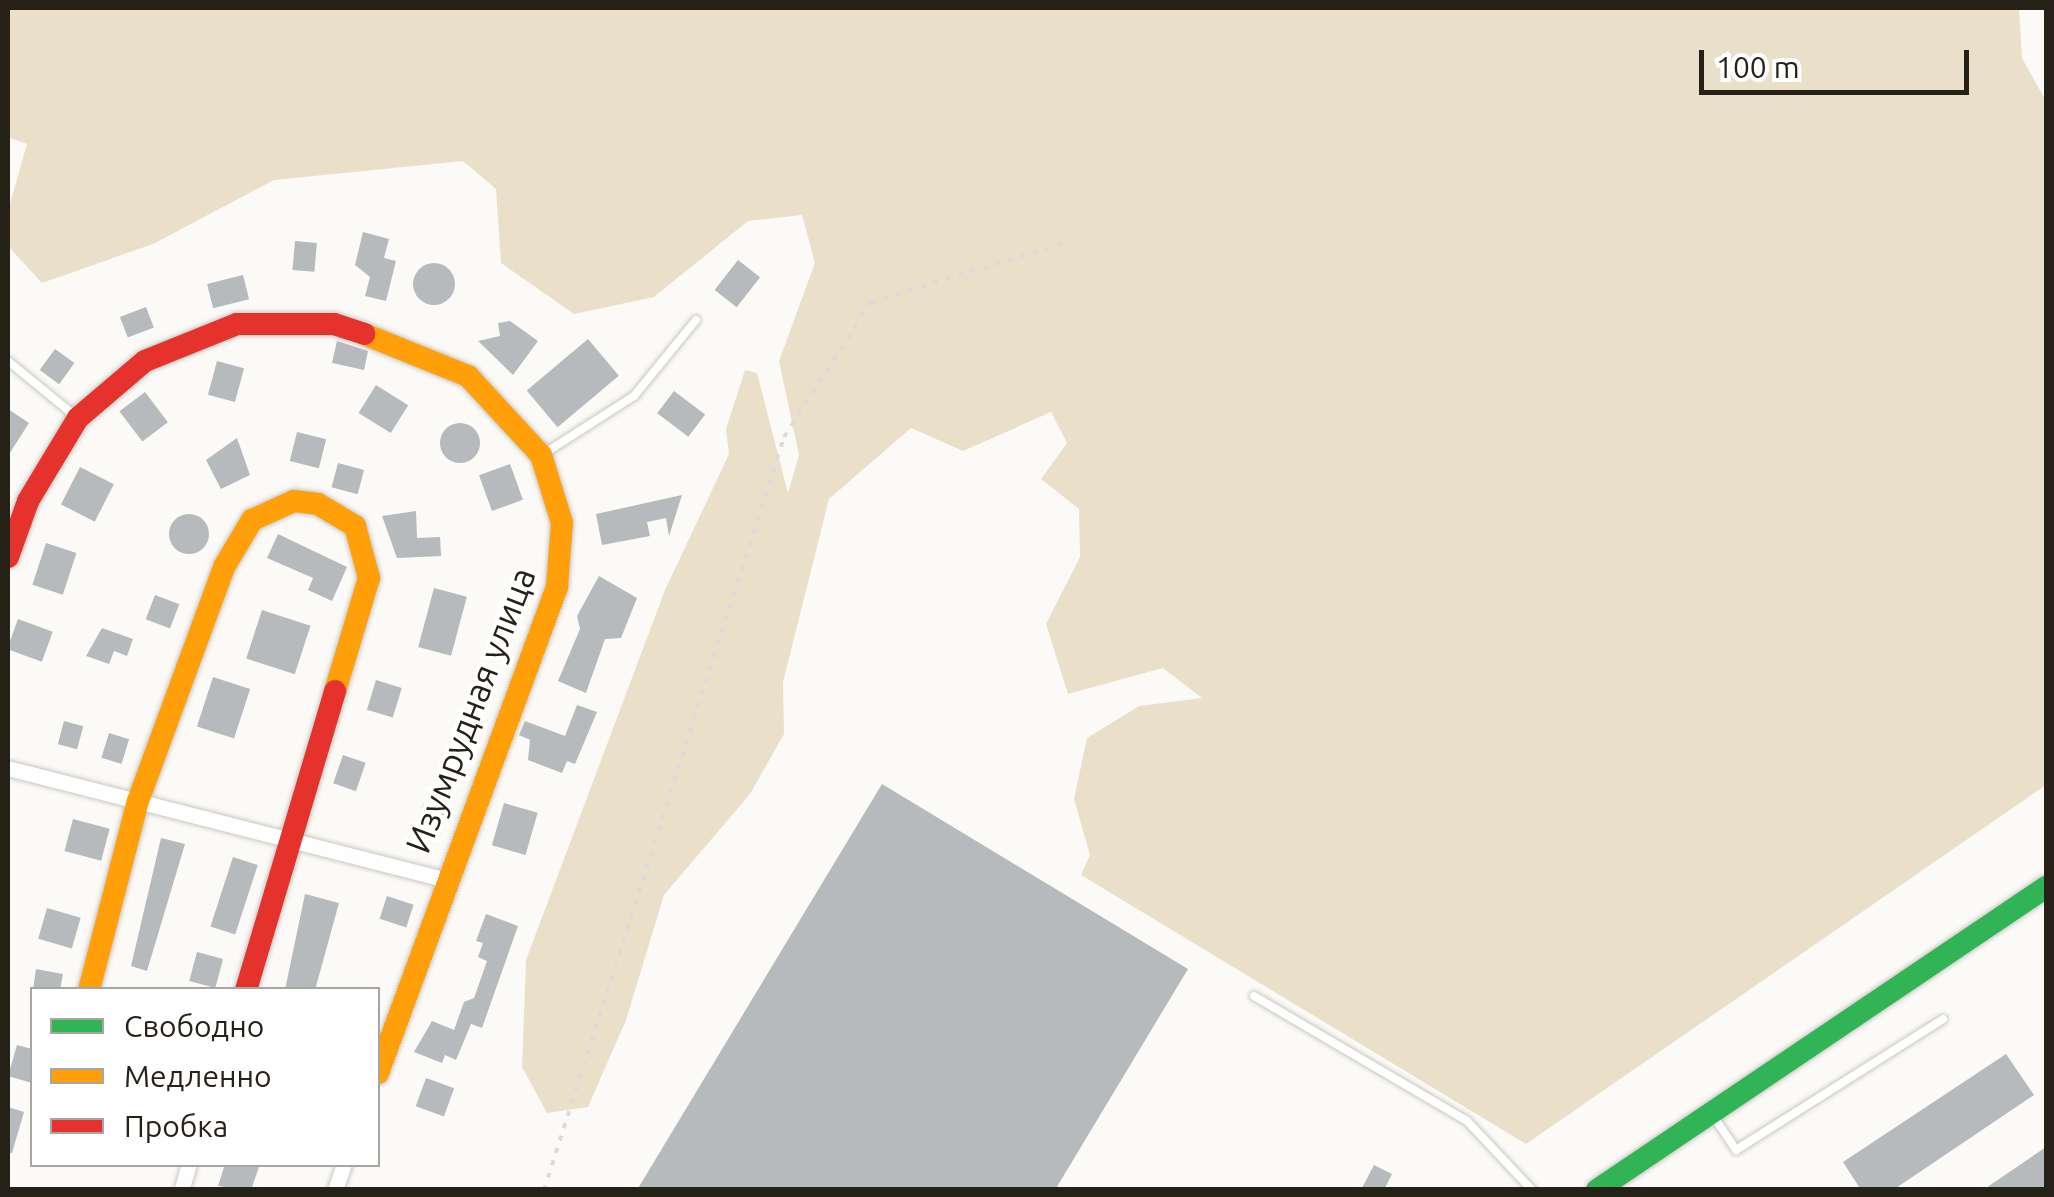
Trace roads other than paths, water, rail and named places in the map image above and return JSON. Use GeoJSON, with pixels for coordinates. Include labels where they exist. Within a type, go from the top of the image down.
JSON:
{"type":"FeatureCollection","features":[{"type":"Feature","properties":{"kind":"street","name":"Изумрудная улица"},"geometry":{"type":"LineString","coordinates":[[8,558],[28,500],[78,418],[145,361],[190,336],[285,318],[380,336],[468,376],[541,455],[562,523],[557,587],[448,880],[8,768]]}},
{"type":"Feature","properties":{"kind":"street"},"geometry":{"type":"LineString","coordinates":[[90,987],[138,801],[238,537],[272,505],[318,504],[354,526],[368,578],[294,841],[247,987]]}},
{"type":"Feature","properties":{"kind":"street"},"geometry":{"type":"LineString","coordinates":[[380,1067],[448,880]]}},
{"type":"Feature","properties":{"kind":"street"},"geometry":{"type":"LineString","coordinates":[[1597,1190],[2046,887]]}},
{"type":"Feature","properties":{"kind":"lane"},"geometry":{"type":"LineString","coordinates":[[541,455],[634,396],[696,320]]}},
{"type":"Feature","properties":{"kind":"lane"},"geometry":{"type":"LineString","coordinates":[[8,361],[78,418]]}},
{"type":"Feature","properties":{"kind":"lane"},"geometry":{"type":"LineString","coordinates":[[1254,996],[1467,1121],[1532,1190]]}},
{"type":"Feature","properties":{"kind":"lane"},"geometry":{"type":"LineString","coordinates":[[1711,1113],[1736,1150],[1943,1019]]}}]}
